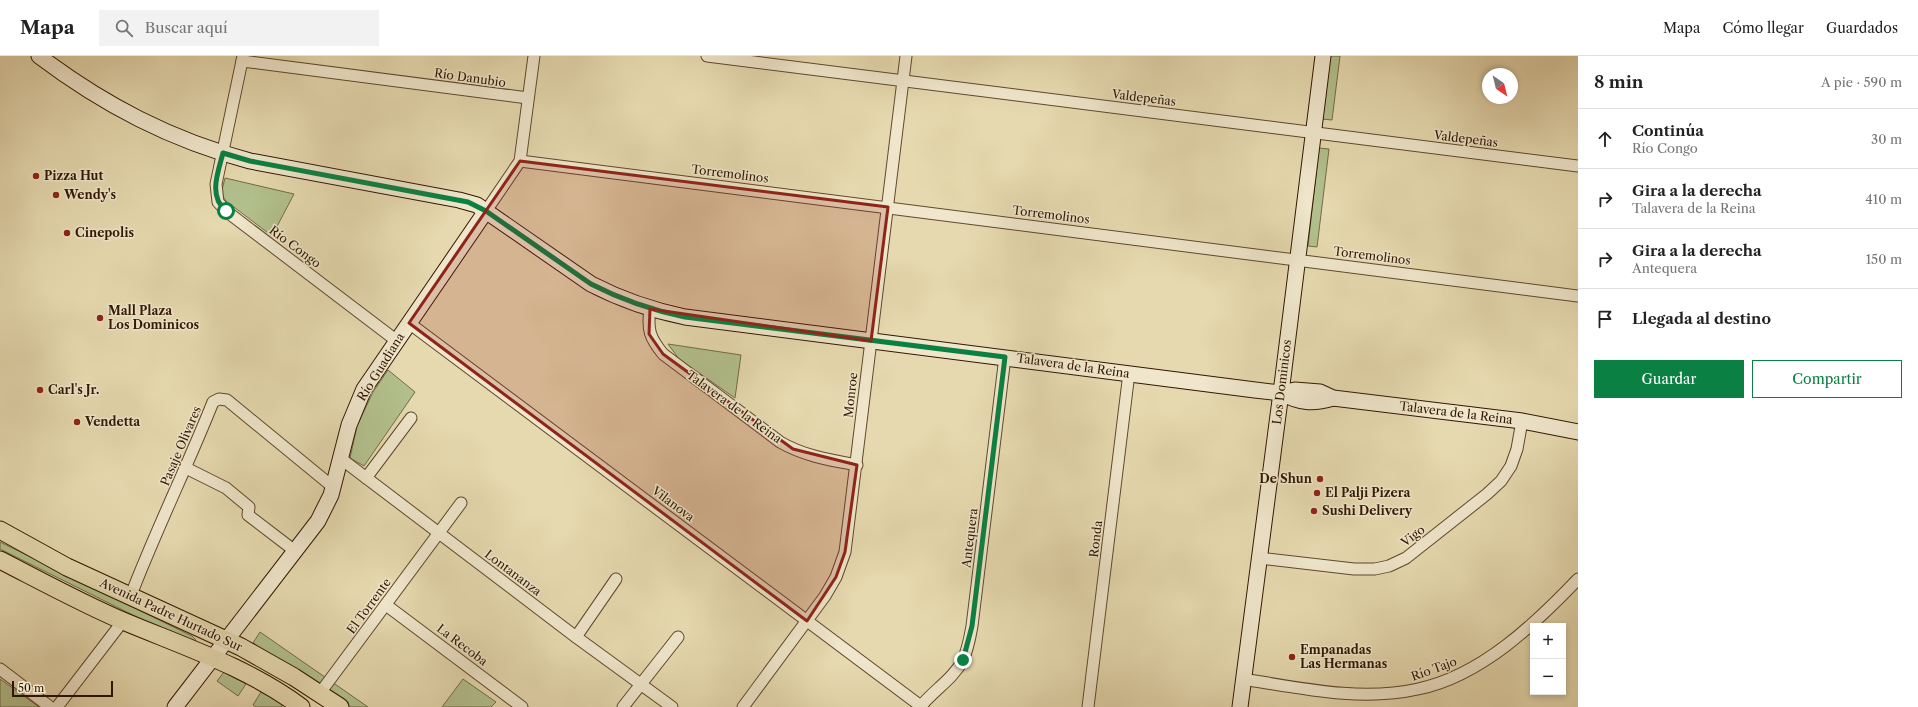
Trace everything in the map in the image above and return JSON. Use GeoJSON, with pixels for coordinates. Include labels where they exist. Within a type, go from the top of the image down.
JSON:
{"type":"FeatureCollection","features":[{"type":"Feature","properties":{"kind":"main road","name":"Avenida Padre Hurtado Sur"},"geometry":{"type":"LineString","coordinates":[[0,530],[67,567],[131,595],[226,640],[270,664],[340,707]]}},
{"type":"Feature","properties":{"kind":"main road","name":"Avenida Padre Hurtado Sur"},"geometry":{"type":"LineString","coordinates":[[0,560],[123,621],[213,658],[265,683],[298,706]]}},
{"type":"Feature","properties":{"kind":"street","name":"Talavera de la Reina"},"geometry":{"type":"LineString","coordinates":[[39,56],[84,88],[123,112],[163,131],[223,153],[250,161],[463,201],[486,211],[591,284],[617,297],[650,309],[685,317],[1281,393],[1295,390],[1320,392],[1333,398],[1522,421],[1578,432]]}},
{"type":"Feature","properties":{"kind":"street","name":"Río Guadiana"},"geometry":{"type":"LineString","coordinates":[[175,707],[323,513],[333,487],[349,425],[364,389],[520,161],[534,56]]}},
{"type":"Feature","properties":{"kind":"street","name":"Valdepeñas"},"geometry":{"type":"LineString","coordinates":[[707,56],[1578,166]]}},
{"type":"Feature","properties":{"kind":"street","name":"Monroe"},"geometry":{"type":"LineString","coordinates":[[743,707],[807,621],[836,577],[845,552],[857,465],[906,56]]}},
{"type":"Feature","properties":{"kind":"street","name":"Los Dominicos"},"geometry":{"type":"LineString","coordinates":[[1240,707],[1323,56]]}},
{"type":"Feature","properties":{"kind":"street","name":"Río Congo"},"geometry":{"type":"LineString","coordinates":[[243,58],[216,192],[218,202],[221,207],[397,341]]}},
{"type":"Feature","properties":{"kind":"street","name":"Río Danubio"},"geometry":{"type":"LineString","coordinates":[[243,58],[528,98]]}},
{"type":"Feature","properties":{"kind":"street","name":"Torremolinos"},"geometry":{"type":"LineString","coordinates":[[520,161],[1298,259],[1578,296]]}},
{"type":"Feature","properties":{"kind":"street","name":"Talavera de la Reina"},"geometry":{"type":"LineString","coordinates":[[650,309],[649,334],[663,354],[780,442],[793,449],[812,456],[857,465]]}},
{"type":"Feature","properties":{"kind":"street","name":"Vilanova"},"geometry":{"type":"LineString","coordinates":[[409,323],[921,707]]}},
{"type":"Feature","properties":{"kind":"street","name":"Antequera"},"geometry":{"type":"LineString","coordinates":[[921,707],[952,675],[963,660],[968,646],[972,626],[1005,357]]}},
{"type":"Feature","properties":{"kind":"street","name":"Ronda"},"geometry":{"type":"LineString","coordinates":[[1088,707],[1129,373]]}},
{"type":"Feature","properties":{"kind":"street","name":"Pasaje Olivares"},"geometry":{"type":"LineString","coordinates":[[131,595],[146,555],[186,468],[213,402],[219,399],[227,400],[333,487]]}},
{"type":"Feature","properties":{"kind":"street"},"geometry":{"type":"LineString","coordinates":[[366,478],[411,418]]}},
{"type":"Feature","properties":{"kind":"street","name":"Vigo"},"geometry":{"type":"LineString","coordinates":[[1259,558],[1354,569],[1375,569],[1389,566],[1406,558],[1488,494],[1501,481],[1511,466],[1517,449],[1522,421]]}},
{"type":"Feature","properties":{"kind":"street","name":"Lontananza"},"geometry":{"type":"LineString","coordinates":[[340,458],[576,637],[672,707]]}},
{"type":"Feature","properties":{"kind":"street"},"geometry":{"type":"LineString","coordinates":[[186,468],[226,488],[249,507],[248,515],[294,551]]}},
{"type":"Feature","properties":{"kind":"street","name":"El Torrente"},"geometry":{"type":"LineString","coordinates":[[320,694],[461,503]]}},
{"type":"Feature","properties":{"kind":"street"},"geometry":{"type":"LineString","coordinates":[[576,637],[616,579]]}},
{"type":"Feature","properties":{"kind":"street","name":"Río Tajo"},"geometry":{"type":"LineString","coordinates":[[1243,679],[1304,689],[1348,693],[1398,692],[1429,687],[1464,672],[1492,655],[1534,621],[1578,579]]}},
{"type":"Feature","properties":{"kind":"street","name":"La Recoba"},"geometry":{"type":"LineString","coordinates":[[386,605],[522,707]]}},
{"type":"Feature","properties":{"kind":"street"},"geometry":{"type":"LineString","coordinates":[[57,707],[123,621]]}},
{"type":"Feature","properties":{"kind":"street"},"geometry":{"type":"LineString","coordinates":[[623,707],[678,637]]}},
{"type":"Feature","properties":{"kind":"street"},"geometry":{"type":"LineString","coordinates":[[0,669],[50,707]]}},
{"type":"Feature","properties":{"kind":"highlighted area"},"geometry":{"type":"Polygon","coordinates":[[[520,161],[888,207],[871,341],[650,309],[648,321],[649,334],[663,354],[793,449],[857,465],[845,552],[836,577],[807,621],[409,323],[520,161]]]}},
{"type":"Feature","properties":{"kind":"green space"},"geometry":{"type":"Polygon","coordinates":[[[1330,56],[1340,56],[1332,120],[1322,119],[1330,56]]]}},
{"type":"Feature","properties":{"kind":"green space"},"geometry":{"type":"Polygon","coordinates":[[[1319,148],[1329,149],[1317,247],[1308,246],[1319,148]]]}},
{"type":"Feature","properties":{"kind":"green space"},"geometry":{"type":"Polygon","coordinates":[[[225,178],[294,194],[272,236],[226,201],[221,194],[225,178]]]}},
{"type":"Feature","properties":{"kind":"green space"},"geometry":{"type":"Polygon","coordinates":[[[668,344],[741,355],[735,398],[679,359],[668,344]]]}},
{"type":"Feature","properties":{"kind":"green space"},"geometry":{"type":"Polygon","coordinates":[[[388,370],[415,392],[364,466],[350,458],[357,426],[373,392],[388,370]]]}},
{"type":"Feature","properties":{"kind":"green space"},"geometry":{"type":"Polygon","coordinates":[[[0,542],[192,636],[196,640],[195,642],[143,620],[0,549],[0,542]]]}},
{"type":"Feature","properties":{"kind":"green space"},"geometry":{"type":"Polygon","coordinates":[[[260,632],[368,707],[351,707],[331,692],[253,643],[260,632]]]}},
{"type":"Feature","properties":{"kind":"green space"},"geometry":{"type":"Polygon","coordinates":[[[224,672],[246,684],[238,696],[217,681],[224,672]]]}},
{"type":"Feature","properties":{"kind":"green space"},"geometry":{"type":"Polygon","coordinates":[[[0,679],[39,707],[0,707],[0,679]]]}},
{"type":"Feature","properties":{"kind":"green space"},"geometry":{"type":"Polygon","coordinates":[[[463,679],[496,702],[491,707],[442,707],[463,679]]]}},
{"type":"Feature","properties":{"kind":"green space"},"geometry":{"type":"Polygon","coordinates":[[[261,692],[281,702],[282,707],[256,707],[253,705],[261,692]]]}},
{"type":"Feature","properties":{"kind":"place","name":"Pizza Hut"},"geometry":{"type":"Point","coordinates":[36,176]}},
{"type":"Feature","properties":{"kind":"place","name":"Wendy's"},"geometry":{"type":"Point","coordinates":[56,195]}},
{"type":"Feature","properties":{"kind":"place","name":"Cinepolis"},"geometry":{"type":"Point","coordinates":[67,233]}},
{"type":"Feature","properties":{"kind":"place","name":"Mall Plaza Los Dominicos"},"geometry":{"type":"Point","coordinates":[100,318]}},
{"type":"Feature","properties":{"kind":"place","name":"Carl's Jr."},"geometry":{"type":"Point","coordinates":[40,390]}},
{"type":"Feature","properties":{"kind":"place","name":"Vendetta"},"geometry":{"type":"Point","coordinates":[77,422]}},
{"type":"Feature","properties":{"kind":"place","name":"De Shun"},"geometry":{"type":"Point","coordinates":[1320,479]}},
{"type":"Feature","properties":{"kind":"place","name":"El Palji Pizera"},"geometry":{"type":"Point","coordinates":[1317,493]}},
{"type":"Feature","properties":{"kind":"place","name":"Sushi Delivery"},"geometry":{"type":"Point","coordinates":[1314,511]}},
{"type":"Feature","properties":{"kind":"place","name":"Empanadas Las Hermanas"},"geometry":{"type":"Point","coordinates":[1292,657]}},
{"type":"Feature","properties":{"kind":"route"},"geometry":{"type":"LineString","coordinates":[[226,211],[221,207],[216,197],[216,184],[223,153],[250,161],[468,202],[477,205],[574,274],[591,284],[631,303],[668,314],[1005,357],[972,626],[968,646],[963,660]]}}]}
